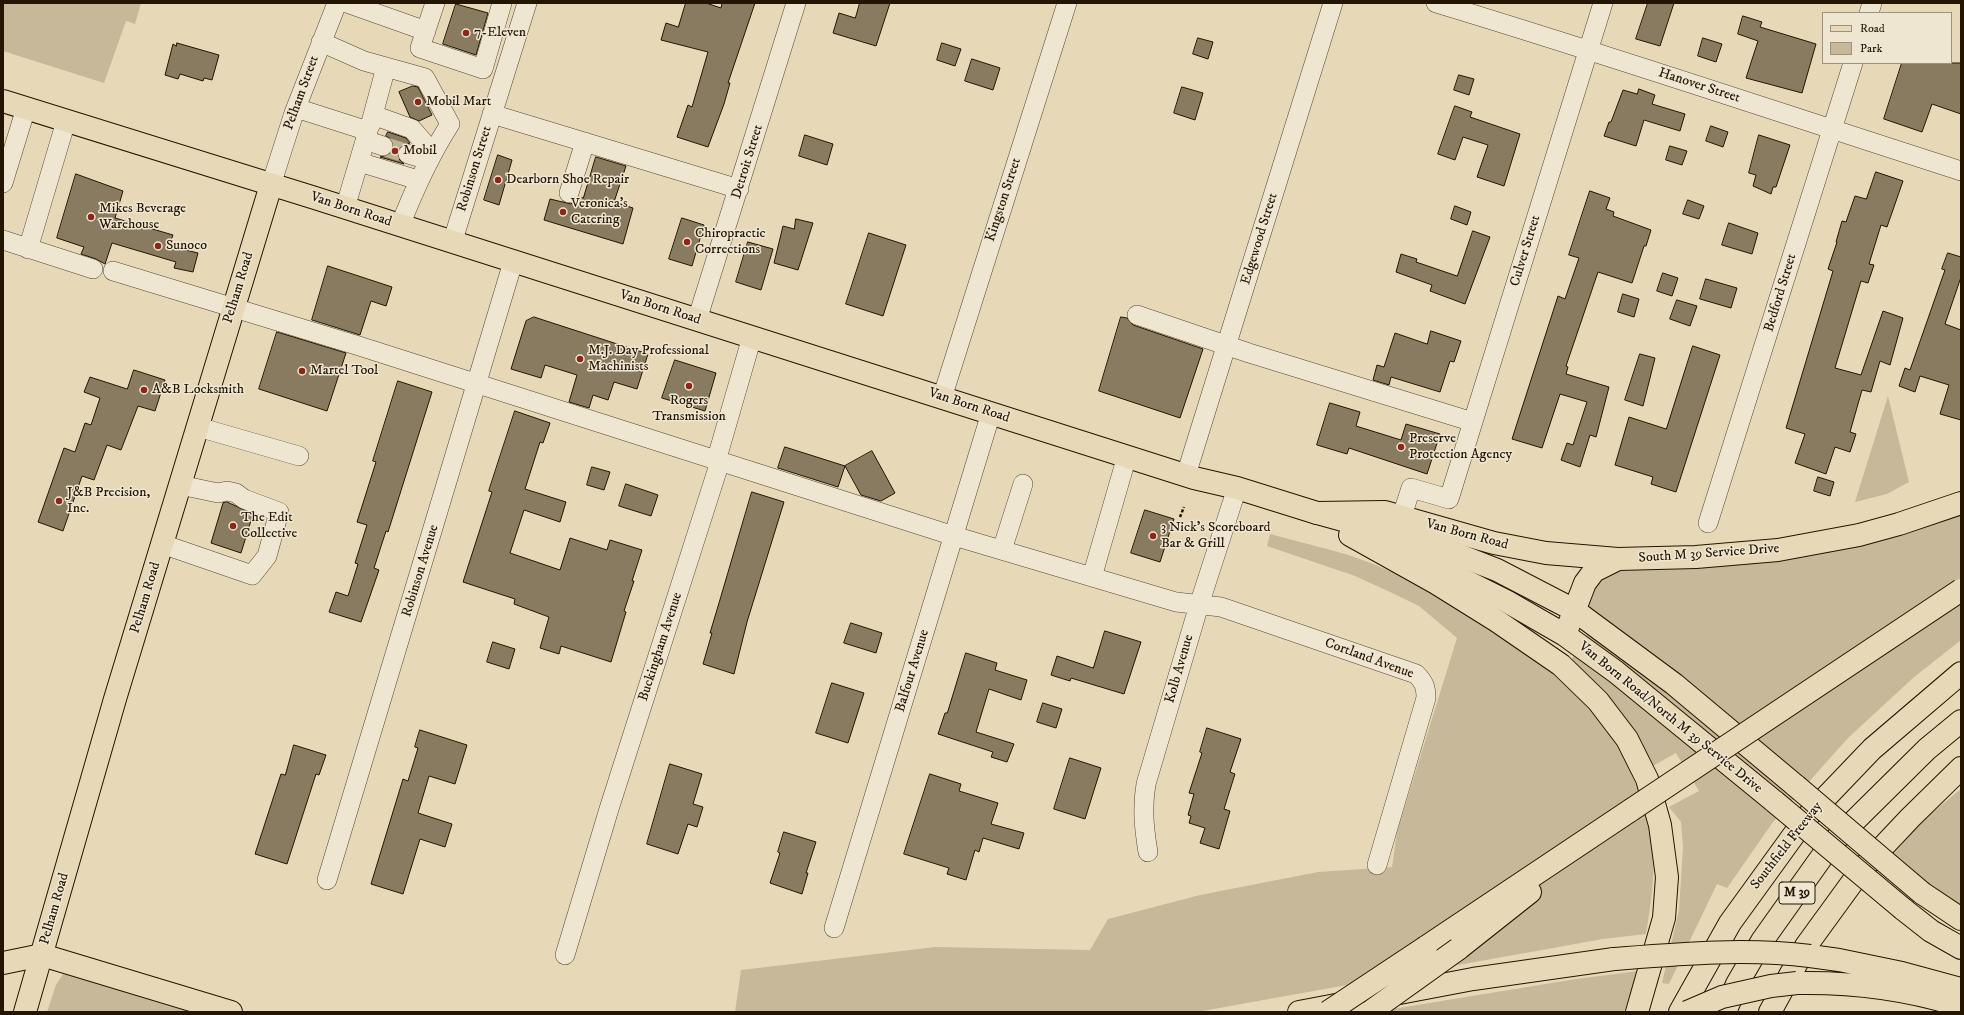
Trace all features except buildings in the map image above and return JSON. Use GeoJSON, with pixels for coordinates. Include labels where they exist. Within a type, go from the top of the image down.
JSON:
{"type":"FeatureCollection","features":[{"type":"Feature","properties":{"kind":"main road","name":"Van Born Road"},"geometry":{"type":"LineString","coordinates":[[3,101],[1186,475],[1237,488],[1318,513],[1350,535]]}},
{"type":"Feature","properties":{"kind":"main road","name":"Pelham Road"},"geometry":{"type":"LineString","coordinates":[[25,1012],[115,699],[198,427],[232,309],[271,185]]}},
{"type":"Feature","properties":{"kind":"main road","name":"South M 39 Service Drive"},"geometry":{"type":"LineString","coordinates":[[1618,559],[1716,556],[1798,547],[1859,535],[1899,524],[1961,503]]}},
{"type":"Feature","properties":{"kind":"main road","name":"Van Born Road"},"geometry":{"type":"LineString","coordinates":[[1318,513],[1385,512],[1494,543],[1546,553],[1618,559]]}},
{"type":"Feature","properties":{"kind":"main road"},"geometry":{"type":"LineString","coordinates":[[1318,513],[1440,548],[1497,570],[1574,610],[1674,684],[1922,894],[1961,919]]}},
{"type":"Feature","properties":{"kind":"main road"},"geometry":{"type":"LineString","coordinates":[[1350,535],[1436,583],[1497,621],[1561,665],[1598,701],[1627,739],[1646,779],[1660,825],[1667,877],[1664,918],[1637,1012]]}},
{"type":"Feature","properties":{"kind":"main road","name":"Van Born Road/North M 39 Service Drive"},"geometry":{"type":"LineString","coordinates":[[1350,535],[1420,560],[1456,576],[1506,601],[1566,635],[1616,672],[1903,909],[1931,931],[1961,948]]}},
{"type":"Feature","properties":{"kind":"main road"},"geometry":{"type":"LineString","coordinates":[[1566,635],[1585,583],[1594,571],[1618,559]]}},
{"type":"Feature","properties":{"kind":"main road"},"geometry":{"type":"LineString","coordinates":[[1328,1012],[1961,590]]}},
{"type":"Feature","properties":{"kind":"main road","name":"Southfield Freeway"},"geometry":{"type":"LineString","coordinates":[[1680,1012],[1730,923],[1806,818],[1872,749],[1961,673]]}},
{"type":"Feature","properties":{"kind":"main road","name":"M 39"},"geometry":{"type":"LineString","coordinates":[[1725,1012],[1737,984],[1762,941],[1830,844],[1927,749],[1961,721]]}},
{"type":"Feature","properties":{"kind":"main road"},"geometry":{"type":"LineString","coordinates":[[1770,1012],[1806,946],[1862,869],[1910,818],[1961,768]]}},
{"type":"Feature","properties":{"kind":"main road"},"geometry":{"type":"LineString","coordinates":[[1370,1012],[1458,948],[1552,875],[1593,836]]}},
{"type":"Feature","properties":{"kind":"main road"},"geometry":{"type":"LineString","coordinates":[[1299,1012],[1473,979],[1614,959],[1735,953],[1790,954],[1839,960],[1902,973],[1961,989]]}},
{"type":"Feature","properties":{"kind":"main road"},"geometry":{"type":"LineString","coordinates":[[3,963],[42,955],[231,1012]]}},
{"type":"Feature","properties":{"kind":"main road"},"geometry":{"type":"LineString","coordinates":[[1687,1012],[1722,997],[1771,986],[1797,983],[1837,982],[1899,990],[1961,1006]]}},
{"type":"Feature","properties":{"kind":"street","name":"Pelham Street"},"geometry":{"type":"LineString","coordinates":[[271,185],[296,108],[337,3]]}},
{"type":"Feature","properties":{"kind":"street"},"geometry":{"type":"LineString","coordinates":[[347,3],[426,31]]}},
{"type":"Feature","properties":{"kind":"street"},"geometry":{"type":"LineString","coordinates":[[435,3],[420,48],[482,69],[502,3]]}},
{"type":"Feature","properties":{"kind":"street","name":"Robinson Street"},"geometry":{"type":"LineString","coordinates":[[452,242],[527,3]]}},
{"type":"Feature","properties":{"kind":"street","name":"Detroit Street"},"geometry":{"type":"LineString","coordinates":[[697,320],[796,3]]}},
{"type":"Feature","properties":{"kind":"street","name":"Kingston Street"},"geometry":{"type":"LineString","coordinates":[[942,398],[1068,3]]}},
{"type":"Feature","properties":{"kind":"street","name":"Edgewood Street"},"geometry":{"type":"LineString","coordinates":[[1186,475],[1333,3]]}},
{"type":"Feature","properties":{"kind":"street","name":"Hanover Street"},"geometry":{"type":"LineString","coordinates":[[1436,3],[1588,50],[1961,171]]}},
{"type":"Feature","properties":{"kind":"street","name":"Culver Street"},"geometry":{"type":"LineString","coordinates":[[1402,516],[1411,488],[1449,499],[1603,3]]}},
{"type":"Feature","properties":{"kind":"street"},"geometry":{"type":"LineString","coordinates":[[321,42],[364,61],[425,78],[450,124],[430,156],[418,180],[400,226]]}},
{"type":"Feature","properties":{"kind":"street","name":"Bedford Street"},"geometry":{"type":"LineString","coordinates":[[1708,523],[1853,64]]}},
{"type":"Feature","properties":{"kind":"street"},"geometry":{"type":"LineString","coordinates":[[345,208],[386,67]]}},
{"type":"Feature","properties":{"kind":"street"},"geometry":{"type":"LineString","coordinates":[[3,183],[26,108]]}},
{"type":"Feature","properties":{"kind":"street"},"geometry":{"type":"LineString","coordinates":[[296,108],[369,128],[412,129],[430,156]]}},
{"type":"Feature","properties":{"kind":"street"},"geometry":{"type":"LineString","coordinates":[[492,114],[739,189]]}},
{"type":"Feature","properties":{"kind":"street"},"geometry":{"type":"LineString","coordinates":[[28,248],[66,121]]}},
{"type":"Feature","properties":{"kind":"street"},"geometry":{"type":"LineString","coordinates":[[369,128],[383,146]]}},
{"type":"Feature","properties":{"kind":"street"},"geometry":{"type":"LineString","coordinates":[[569,193],[585,142]]}},
{"type":"Feature","properties":{"kind":"street"},"geometry":{"type":"LineString","coordinates":[[408,154],[430,156]]}},
{"type":"Feature","properties":{"kind":"street"},"geometry":{"type":"LineString","coordinates":[[359,162],[418,180]]}},
{"type":"Feature","properties":{"kind":"street"},"geometry":{"type":"LineString","coordinates":[[3,240],[93,269]]}},
{"type":"Feature","properties":{"kind":"street","name":"Robinson Avenue"},"geometry":{"type":"LineString","coordinates":[[328,880],[513,262]]}},
{"type":"Feature","properties":{"kind":"street"},"geometry":{"type":"LineString","coordinates":[[113,271],[232,309],[477,383],[954,536],[1176,602],[1199,605]]}},
{"type":"Feature","properties":{"kind":"street"},"geometry":{"type":"LineString","coordinates":[[1137,315],[1227,345],[1473,422]]}},
{"type":"Feature","properties":{"kind":"street","name":"Buckingham Avenue"},"geometry":{"type":"LineString","coordinates":[[565,955],[609,809],[717,471],[718,460],[752,337]]}},
{"type":"Feature","properties":{"kind":"street","name":"Balfour Avenue"},"geometry":{"type":"LineString","coordinates":[[834,928],[991,413]]}},
{"type":"Feature","properties":{"kind":"street"},"geometry":{"type":"LineString","coordinates":[[198,427],[298,456]]}},
{"type":"Feature","properties":{"kind":"street"},"geometry":{"type":"LineString","coordinates":[[1092,577],[1127,456]]}},
{"type":"Feature","properties":{"kind":"street"},"geometry":{"type":"LineString","coordinates":[[1002,550],[1023,484]]}},
{"type":"Feature","properties":{"kind":"street"},"geometry":{"type":"LineString","coordinates":[[162,544],[252,575],[267,556],[279,512],[244,499],[236,493],[227,491],[218,493],[180,485]]}},
{"type":"Feature","properties":{"kind":"street","name":"Kolb Avenue"},"geometry":{"type":"LineString","coordinates":[[1148,852],[1143,824],[1143,803],[1146,784],[1199,605],[1237,488]]}},
{"type":"Feature","properties":{"kind":"street","name":"Cortland Avenue"},"geometry":{"type":"LineString","coordinates":[[1199,605],[1221,607],[1395,666],[1416,674],[1423,681],[1426,688],[1426,698],[1377,865]]}},
{"type":"Feature","properties":{"kind":"path"},"geometry":{"type":"LineString","coordinates":[[1180,517],[1184,507]]}},
{"type":"Feature","properties":{"kind":"green space"},"geometry":{"type":"Polygon","coordinates":[[[3,3],[141,3],[135,24],[126,21],[104,83],[3,51],[3,3]]]}},
{"type":"Feature","properties":{"kind":"green space"},"geometry":{"type":"Polygon","coordinates":[[[1888,396],[1909,482],[1887,494],[1855,502],[1888,396]]]}},
{"type":"Feature","properties":{"kind":"green space"},"geometry":{"type":"Polygon","coordinates":[[[1961,514],[1961,640],[1913,678],[1848,738],[1773,822],[1727,888],[1717,884],[1669,984],[1662,983],[1679,910],[1683,847],[1681,822],[1669,807],[1699,791],[1676,753],[1653,766],[1632,726],[1612,703],[1570,662],[1596,619],[1587,613],[1590,595],[1598,582],[1609,575],[1623,570],[1692,568],[1762,562],[1961,514]]]}},
{"type":"Feature","properties":{"kind":"green space"},"geometry":{"type":"Polygon","coordinates":[[[1270,534],[1332,550],[1368,562],[1433,592],[1501,633],[1563,682],[1589,708],[1611,734],[1619,747],[1649,817],[1654,848],[1654,863],[1652,892],[1646,934],[1603,939],[1197,1012],[735,1012],[741,970],[935,947],[1090,950],[1108,919],[1200,895],[1318,872],[1392,867],[1397,832],[1457,638],[1419,606],[1355,576],[1267,546],[1270,534]]]}},
{"type":"Feature","properties":{"kind":"green space"},"geometry":{"type":"Polygon","coordinates":[[[1961,789],[1961,906],[1943,897],[1893,855],[1922,821],[1961,789]]]}},
{"type":"Feature","properties":{"kind":"green space"},"geometry":{"type":"Polygon","coordinates":[[[1638,971],[1624,1012],[1374,1012],[1576,979],[1638,971]]]}},
{"type":"Feature","properties":{"kind":"green space"},"geometry":{"type":"Polygon","coordinates":[[[63,974],[74,976],[190,1012],[47,1012],[56,985],[63,974]]]}},
{"type":"Feature","properties":{"kind":"tunnel"},"geometry":{"type":"LineString","coordinates":[[383,146],[408,154]]}},
{"type":"Feature","properties":{"kind":"place","name":"7-Eleven"},"geometry":{"type":"Point","coordinates":[466,33]}},
{"type":"Feature","properties":{"kind":"place","name":"Mobil Mart"},"geometry":{"type":"Point","coordinates":[418,102]}},
{"type":"Feature","properties":{"kind":"place","name":"Mobil"},"geometry":{"type":"Point","coordinates":[395,151]}},
{"type":"Feature","properties":{"kind":"place","name":"Dearborn Shoe Repair"},"geometry":{"type":"Point","coordinates":[498,180]}},
{"type":"Feature","properties":{"kind":"place","name":"Veronica's Catering"},"geometry":{"type":"Point","coordinates":[563,212]}},
{"type":"Feature","properties":{"kind":"place","name":"Mikes Beverage Warehouse"},"geometry":{"type":"Point","coordinates":[91,217]}},
{"type":"Feature","properties":{"kind":"place","name":"Chiropractic Corrections"},"geometry":{"type":"Point","coordinates":[687,242]}},
{"type":"Feature","properties":{"kind":"place","name":"Sunoco"},"geometry":{"type":"Point","coordinates":[158,246]}},
{"type":"Feature","properties":{"kind":"place","name":"M.J. Day Professional Machinists"},"geometry":{"type":"Point","coordinates":[580,359]}},
{"type":"Feature","properties":{"kind":"place","name":"Martel Tool"},"geometry":{"type":"Point","coordinates":[302,371]}},
{"type":"Feature","properties":{"kind":"place","name":"Rogers Transmission"},"geometry":{"type":"Point","coordinates":[689,386]}},
{"type":"Feature","properties":{"kind":"place","name":"A&B Locksmith"},"geometry":{"type":"Point","coordinates":[144,390]}},
{"type":"Feature","properties":{"kind":"place","name":"Preserve Protection Agency"},"geometry":{"type":"Point","coordinates":[1401,447]}},
{"type":"Feature","properties":{"kind":"place","name":"J&B Precision, Inc."},"geometry":{"type":"Point","coordinates":[59,501]}},
{"type":"Feature","properties":{"kind":"place","name":"The Edit Collective"},"geometry":{"type":"Point","coordinates":[233,526]}},
{"type":"Feature","properties":{"kind":"place","name":"3 Nick's Scoreboard Bar & Grill"},"geometry":{"type":"Point","coordinates":[1153,536]}}]}
